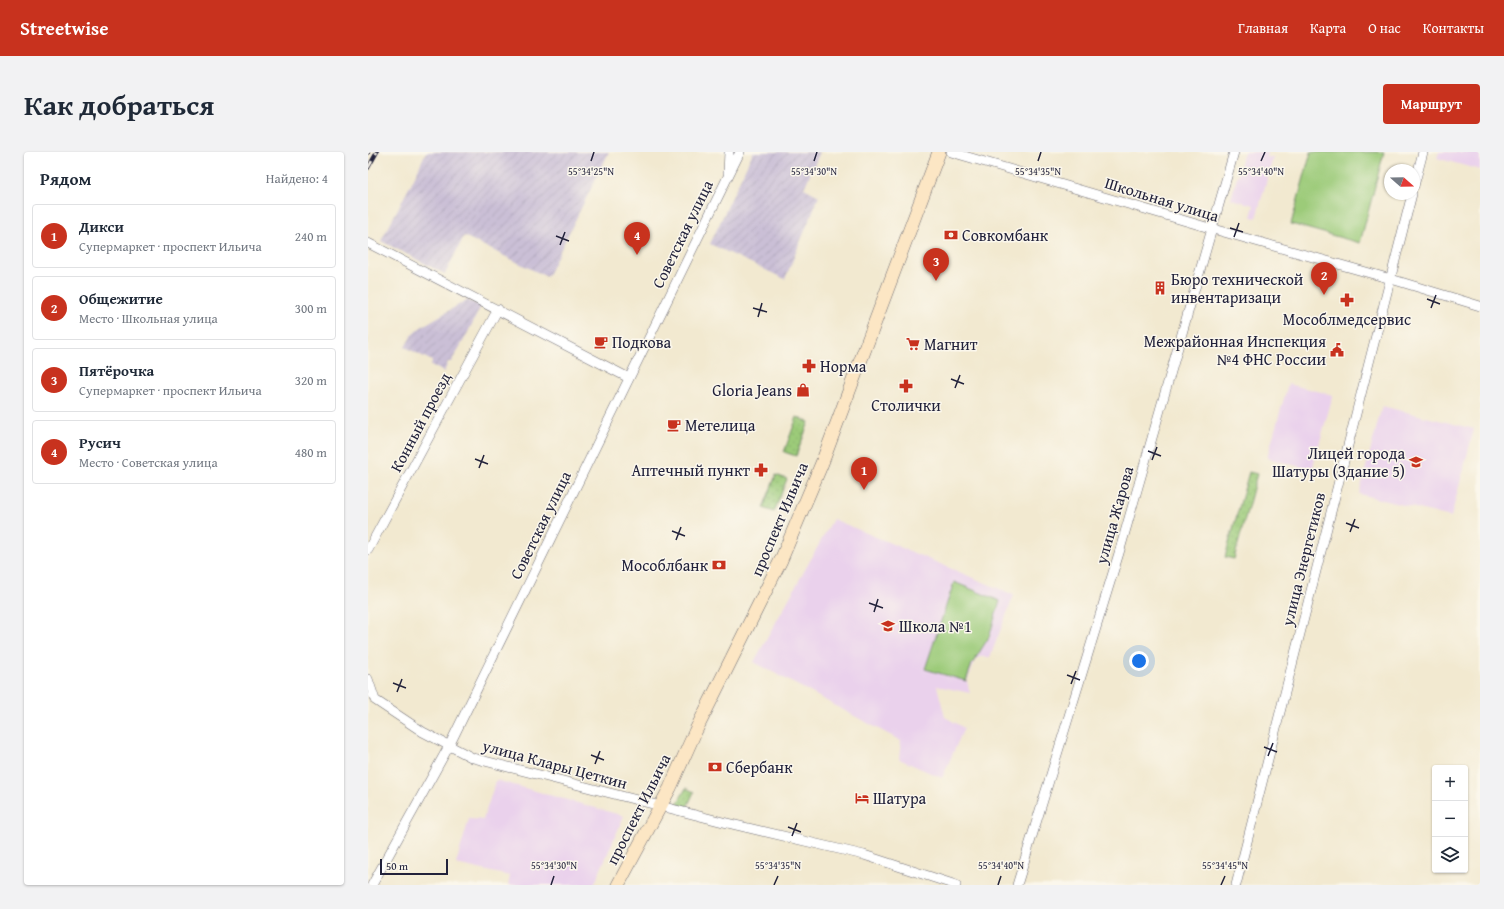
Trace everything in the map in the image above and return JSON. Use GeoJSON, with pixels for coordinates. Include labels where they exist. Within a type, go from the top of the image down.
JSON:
{"type":"FeatureCollection","features":[{"type":"Feature","properties":{"kind":"street","name":"Советская улица"},"geometry":{"type":"LineString","coordinates":[[728,174],[729,152]]}},
{"type":"Feature","properties":{"kind":"street","name":"Советская улица"},"geometry":{"type":"LineString","coordinates":[[372,885],[449,746],[740,152]]}},
{"type":"Feature","properties":{"kind":"street","name":"проспект Ильича"},"geometry":{"type":"LineString","coordinates":[[618,885],[661,806],[695,732],[772,579],[804,506],[822,463],[939,152]]}},
{"type":"Feature","properties":{"kind":"street","name":"Школьная улица"},"geometry":{"type":"LineString","coordinates":[[951,152],[1480,306]]}},
{"type":"Feature","properties":{"kind":"street","name":"улица Жарова"},"geometry":{"type":"LineString","coordinates":[[1017,885],[1119,553],[1234,152]]}},
{"type":"Feature","properties":{"kind":"street"},"geometry":{"type":"LineString","coordinates":[[1419,164],[1422,152]]}},
{"type":"Feature","properties":{"kind":"street","name":"улица Энергетиков"},"geometry":{"type":"LineString","coordinates":[[1236,885],[1411,200]]}},
{"type":"Feature","properties":{"kind":"street"},"geometry":{"type":"LineString","coordinates":[[368,242],[629,378]]}},
{"type":"Feature","properties":{"kind":"street","name":"Конный проезд"},"geometry":{"type":"LineString","coordinates":[[368,550],[498,309]]}},
{"type":"Feature","properties":{"kind":"street"},"geometry":{"type":"LineString","coordinates":[[368,679],[376,700],[423,732],[449,746]]}},
{"type":"Feature","properties":{"kind":"street","name":"улица Клары Цеткин"},"geometry":{"type":"LineString","coordinates":[[449,746],[473,758],[723,822],[864,855],[956,885]]}},
{"type":"Feature","properties":{"kind":"shaded area"},"geometry":{"type":"Polygon","coordinates":[[[426,152],[609,152],[547,277],[464,236],[445,274],[381,241],[426,152]]]}},
{"type":"Feature","properties":{"kind":"shaded area"},"geometry":{"type":"Polygon","coordinates":[[[753,152],[820,152],[804,188],[819,196],[785,279],[710,244],[753,152]]]}},
{"type":"Feature","properties":{"kind":"shaded area"},"geometry":{"type":"Polygon","coordinates":[[[1244,152],[1268,152],[1267,157],[1273,158],[1256,218],[1251,217],[1254,205],[1231,199],[1244,152]]]}},
{"type":"Feature","properties":{"kind":"shaded area"},"geometry":{"type":"Polygon","coordinates":[[[1439,152],[1480,152],[1480,170],[1437,158],[1439,152]]]}},
{"type":"Feature","properties":{"kind":"shaded area"},"geometry":{"type":"Polygon","coordinates":[[[467,300],[481,306],[465,338],[451,362],[448,362],[444,372],[431,365],[432,361],[405,347],[412,335],[421,327],[467,300]]]}},
{"type":"Feature","properties":{"kind":"shaded area"},"geometry":{"type":"Polygon","coordinates":[[[1288,384],[1333,395],[1312,470],[1267,458],[1288,384]]]}},
{"type":"Feature","properties":{"kind":"shaded area","name":"Лицей города Шатуры (Здание 5)"},"geometry":{"type":"Polygon","coordinates":[[[1382,406],[1474,429],[1451,517],[1359,494],[1382,406]]]}},
{"type":"Feature","properties":{"kind":"shaded area","name":"Школа №1"},"geometry":{"type":"Polygon","coordinates":[[[833,519],[1014,595],[990,657],[980,657],[976,659],[967,681],[970,693],[937,686],[945,717],[964,728],[942,778],[899,759],[901,741],[754,662],[833,519]]]}},
{"type":"Feature","properties":{"kind":"shaded area"},"geometry":{"type":"Polygon","coordinates":[[[496,780],[624,816],[594,885],[508,885],[510,876],[456,864],[469,819],[483,820],[496,780]]]}},
{"type":"Feature","properties":{"kind":"green space"},"geometry":{"type":"Polygon","coordinates":[[[1311,152],[1384,152],[1360,243],[1291,224],[1311,152]]]}},
{"type":"Feature","properties":{"kind":"green space"},"geometry":{"type":"Polygon","coordinates":[[[797,417],[809,422],[796,456],[784,452],[797,417]]]}},
{"type":"Feature","properties":{"kind":"green space"},"geometry":{"type":"Polygon","coordinates":[[[1249,472],[1257,474],[1234,559],[1225,557],[1249,472]]]}},
{"type":"Feature","properties":{"kind":"green space"},"geometry":{"type":"Polygon","coordinates":[[[776,475],[787,479],[774,512],[763,508],[776,475]]]}},
{"type":"Feature","properties":{"kind":"green space"},"geometry":{"type":"Polygon","coordinates":[[[954,582],[1000,601],[989,637],[972,664],[966,681],[925,669],[954,582]]]}},
{"type":"Feature","properties":{"kind":"green space"},"geometry":{"type":"Polygon","coordinates":[[[686,788],[694,792],[687,807],[677,804],[686,788]]]}},
{"type":"Feature","properties":{"kind":"railway"},"geometry":{"type":"LineString","coordinates":[[368,168],[377,152]]}},
{"type":"Feature","properties":{"kind":"place","name":"Совкомбанк"},"geometry":{"type":"Point","coordinates":[951,235]}},
{"type":"Feature","properties":{"kind":"place","name":"Русич"},"geometry":{"type":"Point","coordinates":[637,255]}},
{"type":"Feature","properties":{"kind":"place","name":"Пятёрочка"},"geometry":{"type":"Point","coordinates":[936,281]}},
{"type":"Feature","properties":{"kind":"place","name":"Бюро технической инвентаризаци"},"geometry":{"type":"Point","coordinates":[1160,288]}},
{"type":"Feature","properties":{"kind":"place","name":"Общежитие"},"geometry":{"type":"Point","coordinates":[1324,295]}},
{"type":"Feature","properties":{"kind":"place","name":"Мособлмедсервис"},"geometry":{"type":"Point","coordinates":[1347,300]}},
{"type":"Feature","properties":{"kind":"place","name":"Подкова"},"geometry":{"type":"Point","coordinates":[601,342]}},
{"type":"Feature","properties":{"kind":"place","name":"Магнит"},"geometry":{"type":"Point","coordinates":[913,344]}},
{"type":"Feature","properties":{"kind":"place","name":"Межрайонная Инспекция №4 ФНС России"},"geometry":{"type":"Point","coordinates":[1337,350]}},
{"type":"Feature","properties":{"kind":"place","name":"Норма"},"geometry":{"type":"Point","coordinates":[809,366]}},
{"type":"Feature","properties":{"kind":"place","name":"Столички"},"geometry":{"type":"Point","coordinates":[906,386]}},
{"type":"Feature","properties":{"kind":"place","name":"Gloria Jeans"},"geometry":{"type":"Point","coordinates":[803,390]}},
{"type":"Feature","properties":{"kind":"place","name":"Метелица"},"geometry":{"type":"Point","coordinates":[674,425]}},
{"type":"Feature","properties":{"kind":"place","name":"Лицей города Шатуры (Здание 5)"},"geometry":{"type":"Point","coordinates":[1416,462]}},
{"type":"Feature","properties":{"kind":"place","name":"Аптечный пункт"},"geometry":{"type":"Point","coordinates":[761,470]}},
{"type":"Feature","properties":{"kind":"place","name":"Дикси"},"geometry":{"type":"Point","coordinates":[864,490]}},
{"type":"Feature","properties":{"kind":"place","name":"Мособлбанк"},"geometry":{"type":"Point","coordinates":[719,565]}},
{"type":"Feature","properties":{"kind":"place","name":"Школа №1"},"geometry":{"type":"Point","coordinates":[888,626]}},
{"type":"Feature","properties":{"kind":"place","name":"Сбербанк"},"geometry":{"type":"Point","coordinates":[715,767]}},
{"type":"Feature","properties":{"kind":"place","name":"Шатура"},"geometry":{"type":"Point","coordinates":[862,798]}}]}
